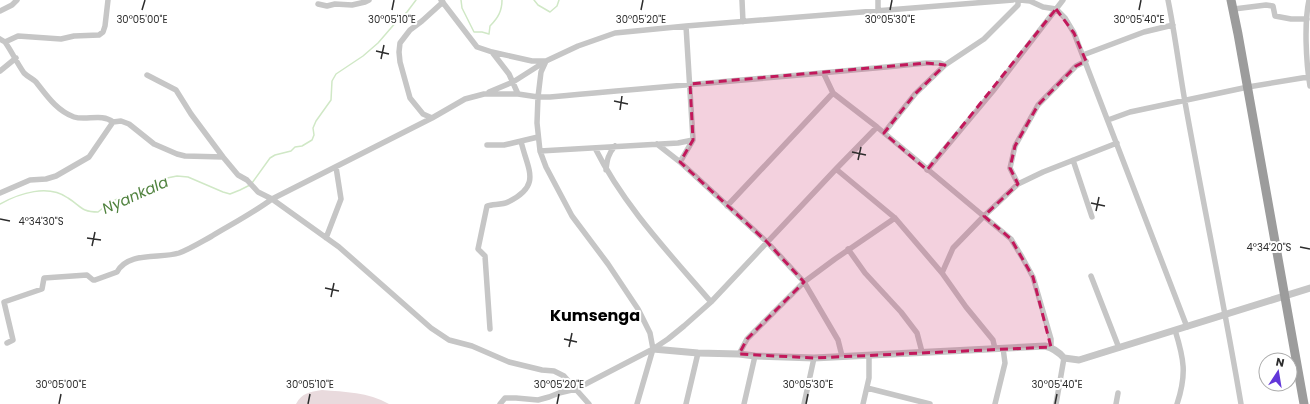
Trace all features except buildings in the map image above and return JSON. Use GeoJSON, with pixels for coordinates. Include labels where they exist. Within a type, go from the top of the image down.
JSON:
{"type":"FeatureCollection","features":[{"type":"Feature","properties":{"kind":"highway"},"geometry":{"type":"LineString","coordinates":[[1231,0],[1248,87],[1304,404]]}},
{"type":"Feature","properties":{"kind":"street"},"geometry":{"type":"LineString","coordinates":[[0,11],[12,5],[16,0]]}},
{"type":"Feature","properties":{"kind":"street"},"geometry":{"type":"LineString","coordinates":[[108,0],[105,26],[103,32],[99,35],[74,36],[61,39],[18,36],[2,40],[16,58],[24,72],[35,81],[42,91],[64,113],[76,118],[103,118],[113,122],[129,124],[154,144],[177,154],[185,156],[223,157]]}},
{"type":"Feature","properties":{"kind":"street"},"geometry":{"type":"LineString","coordinates":[[318,4],[328,6],[335,4],[352,5],[370,0]]}},
{"type":"Feature","properties":{"kind":"street"},"geometry":{"type":"LineString","coordinates":[[742,0],[743,22]]}},
{"type":"Feature","properties":{"kind":"street"},"geometry":{"type":"LineString","coordinates":[[878,0],[878,11]]}},
{"type":"Feature","properties":{"kind":"street"},"geometry":{"type":"LineString","coordinates":[[7,343],[13,340],[4,302],[42,289],[44,278],[88,275],[95,280],[116,272],[119,267],[125,263],[148,256],[178,253],[191,248],[255,212],[272,199],[432,118],[465,99],[484,94],[513,82],[546,61],[578,46],[615,34],[686,26],[1013,0]]}},
{"type":"Feature","properties":{"kind":"street"},"geometry":{"type":"LineString","coordinates":[[884,133],[915,94],[945,65],[984,39],[1018,5],[1019,0],[1029,1],[1043,7],[1056,9],[1065,18],[1074,33],[1187,327]]}},
{"type":"Feature","properties":{"kind":"street"},"geometry":{"type":"LineString","coordinates":[[927,170],[993,90],[1063,0]]}},
{"type":"Feature","properties":{"kind":"street"},"geometry":{"type":"LineString","coordinates":[[1168,0],[1184,101],[1242,404]]}},
{"type":"Feature","properties":{"kind":"street"},"geometry":{"type":"LineString","coordinates":[[1309,0],[1306,19],[1308,77],[1310,86]]}},
{"type":"Feature","properties":{"kind":"street"},"geometry":{"type":"LineString","coordinates":[[432,118],[423,114],[410,98],[400,62],[399,52],[400,43],[410,30],[422,21],[442,1],[477,47],[532,61],[546,61]]}},
{"type":"Feature","properties":{"kind":"street"},"geometry":{"type":"LineString","coordinates":[[1234,10],[1266,5],[1273,6],[1275,16],[1291,19],[1306,19]]}},
{"type":"Feature","properties":{"kind":"street"},"geometry":{"type":"LineString","coordinates":[[1018,184],[1010,168],[1015,146],[1038,105],[1076,66],[1084,58],[1144,32],[1173,25]]}},
{"type":"Feature","properties":{"kind":"street"},"geometry":{"type":"LineString","coordinates":[[680,162],[693,140],[686,26]]}},
{"type":"Feature","properties":{"kind":"street"},"geometry":{"type":"LineString","coordinates":[[492,52],[509,74],[518,94]]}},
{"type":"Feature","properties":{"kind":"street"},"geometry":{"type":"LineString","coordinates":[[0,71],[16,58]]}},
{"type":"Feature","properties":{"kind":"street"},"geometry":{"type":"LineString","coordinates":[[546,61],[541,72],[538,97],[538,137],[540,151],[546,167],[572,216],[608,264],[638,309],[650,333],[653,349],[637,404]]}},
{"type":"Feature","properties":{"kind":"street"},"geometry":{"type":"LineString","coordinates":[[484,94],[518,94],[538,97],[824,74],[926,63],[940,63],[945,65]]}},
{"type":"Feature","properties":{"kind":"street"},"geometry":{"type":"LineString","coordinates":[[824,74],[833,93],[877,127],[1011,239],[1033,277],[1051,339],[1051,347]]}},
{"type":"Feature","properties":{"kind":"street"},"geometry":{"type":"LineString","coordinates":[[147,75],[176,90],[191,114],[238,175],[247,180],[258,192],[272,199],[339,247],[431,328],[449,340],[472,346],[509,362],[542,370],[554,371],[564,376],[589,404]]}},
{"type":"Feature","properties":{"kind":"street"},"geometry":{"type":"LineString","coordinates":[[1108,120],[1130,112],[1248,87],[1308,77]]}},
{"type":"Feature","properties":{"kind":"street"},"geometry":{"type":"LineString","coordinates":[[727,206],[833,93]]}},
{"type":"Feature","properties":{"kind":"street"},"geometry":{"type":"LineString","coordinates":[[0,193],[30,180],[46,179],[56,176],[90,157],[113,122]]}},
{"type":"Feature","properties":{"kind":"street"},"geometry":{"type":"LineString","coordinates":[[500,404],[505,398],[538,400],[576,389],[653,349],[684,326],[711,302],[877,127]]}},
{"type":"Feature","properties":{"kind":"street"},"geometry":{"type":"LineString","coordinates":[[487,145],[504,145],[538,137]]}},
{"type":"Feature","properties":{"kind":"street"},"geometry":{"type":"LineString","coordinates":[[540,151],[678,143],[693,140]]}},
{"type":"Feature","properties":{"kind":"street"},"geometry":{"type":"LineString","coordinates":[[490,329],[485,256],[478,249],[487,206],[507,203],[524,193],[529,185],[531,175],[521,141]]}},
{"type":"Feature","properties":{"kind":"street"},"geometry":{"type":"LineString","coordinates":[[942,273],[953,248],[1018,184],[1043,172],[1117,143]]}},
{"type":"Feature","properties":{"kind":"street"},"geometry":{"type":"LineString","coordinates":[[657,144],[680,162],[767,242],[804,282],[838,340],[842,356]]}},
{"type":"Feature","properties":{"kind":"street"},"geometry":{"type":"LineString","coordinates":[[606,170],[607,159],[610,151],[615,146]]}},
{"type":"Feature","properties":{"kind":"street"},"geometry":{"type":"LineString","coordinates":[[595,148],[606,170],[642,222],[711,302]]}},
{"type":"Feature","properties":{"kind":"street"},"geometry":{"type":"LineString","coordinates":[[1073,160],[1092,217]]}},
{"type":"Feature","properties":{"kind":"street"},"geometry":{"type":"LineString","coordinates":[[326,238],[341,199],[336,167]]}},
{"type":"Feature","properties":{"kind":"street"},"geometry":{"type":"LineString","coordinates":[[836,169],[895,218],[942,273],[966,307],[993,340],[995,349]]}},
{"type":"Feature","properties":{"kind":"street"},"geometry":{"type":"LineString","coordinates":[[739,354],[747,339],[804,282],[848,249],[895,218]]}},
{"type":"Feature","properties":{"kind":"street"},"geometry":{"type":"LineString","coordinates":[[848,249],[865,273],[901,312],[916,333],[922,352]]}},
{"type":"Feature","properties":{"kind":"street"},"geometry":{"type":"LineString","coordinates":[[1091,276],[1119,348]]}},
{"type":"Feature","properties":{"kind":"street"},"geometry":{"type":"LineString","coordinates":[[653,349],[698,353],[814,358],[1045,346],[1051,347],[1059,352],[1064,358],[1079,360],[1310,288]]}},
{"type":"Feature","properties":{"kind":"street"},"geometry":{"type":"LineString","coordinates":[[1175,330],[1182,355],[1184,375],[1177,404]]}},
{"type":"Feature","properties":{"kind":"street"},"geometry":{"type":"LineString","coordinates":[[995,404],[1005,363],[1003,348]]}},
{"type":"Feature","properties":{"kind":"street"},"geometry":{"type":"LineString","coordinates":[[686,404],[698,353]]}},
{"type":"Feature","properties":{"kind":"street"},"geometry":{"type":"LineString","coordinates":[[863,404],[869,378],[870,355]]}},
{"type":"Feature","properties":{"kind":"street"},"geometry":{"type":"LineString","coordinates":[[744,404],[755,356]]}},
{"type":"Feature","properties":{"kind":"street"},"geometry":{"type":"LineString","coordinates":[[804,404],[814,358]]}},
{"type":"Feature","properties":{"kind":"street"},"geometry":{"type":"LineString","coordinates":[[1056,404],[1064,358]]}},
{"type":"Feature","properties":{"kind":"street"},"geometry":{"type":"LineString","coordinates":[[867,388],[930,404]]}},
{"type":"Feature","properties":{"kind":"street"},"geometry":{"type":"LineString","coordinates":[[1116,404],[1118,393]]}},
{"type":"Feature","properties":{"kind":"highlighted area"},"geometry":{"type":"Polygon","coordinates":[[[1056,9],[1074,33],[1086,61],[1076,66],[1038,105],[1015,146],[1010,168],[1018,184],[984,216],[1011,239],[1033,277],[1051,347],[814,358],[739,354],[747,339],[804,282],[767,242],[680,162],[693,140],[690,84],[926,63],[945,65],[915,94],[884,133],[927,170],[1056,9]]]}},
{"type":"Feature","properties":{"kind":"shaded area"},"geometry":{"type":"Polygon","coordinates":[[[322,390],[365,395],[389,404],[296,404],[303,395],[313,391],[322,390]]]}},
{"type":"Feature","properties":{"kind":"waterway","name":"Nyankala"},"geometry":{"type":"LineString","coordinates":[[252,183],[270,158],[275,155],[291,151],[295,147],[302,146],[312,140],[314,135],[313,128],[316,121],[331,100],[332,81],[336,74],[363,56],[378,43],[407,12],[416,0]]}},
{"type":"Feature","properties":{"kind":"waterway","name":"Nyankala"},"geometry":{"type":"LineString","coordinates":[[461,0],[462,8],[474,32],[489,34],[490,26],[500,11],[502,0]]}},
{"type":"Feature","properties":{"kind":"waterway","name":"Nyankala"},"geometry":{"type":"LineString","coordinates":[[534,0],[538,5],[550,12],[557,6],[559,0]]}},
{"type":"Feature","properties":{"kind":"waterway","name":"Nyankala"},"geometry":{"type":"LineString","coordinates":[[0,204],[16,196],[34,192],[52,191],[68,198],[84,210],[98,212],[119,198],[133,194],[167,178],[177,176],[188,177],[230,194],[250,185]]}},
{"type":"Feature","properties":{"kind":"district","name":"Kumsenga"},"geometry":{"type":"Point","coordinates":[595,315]}}]}
